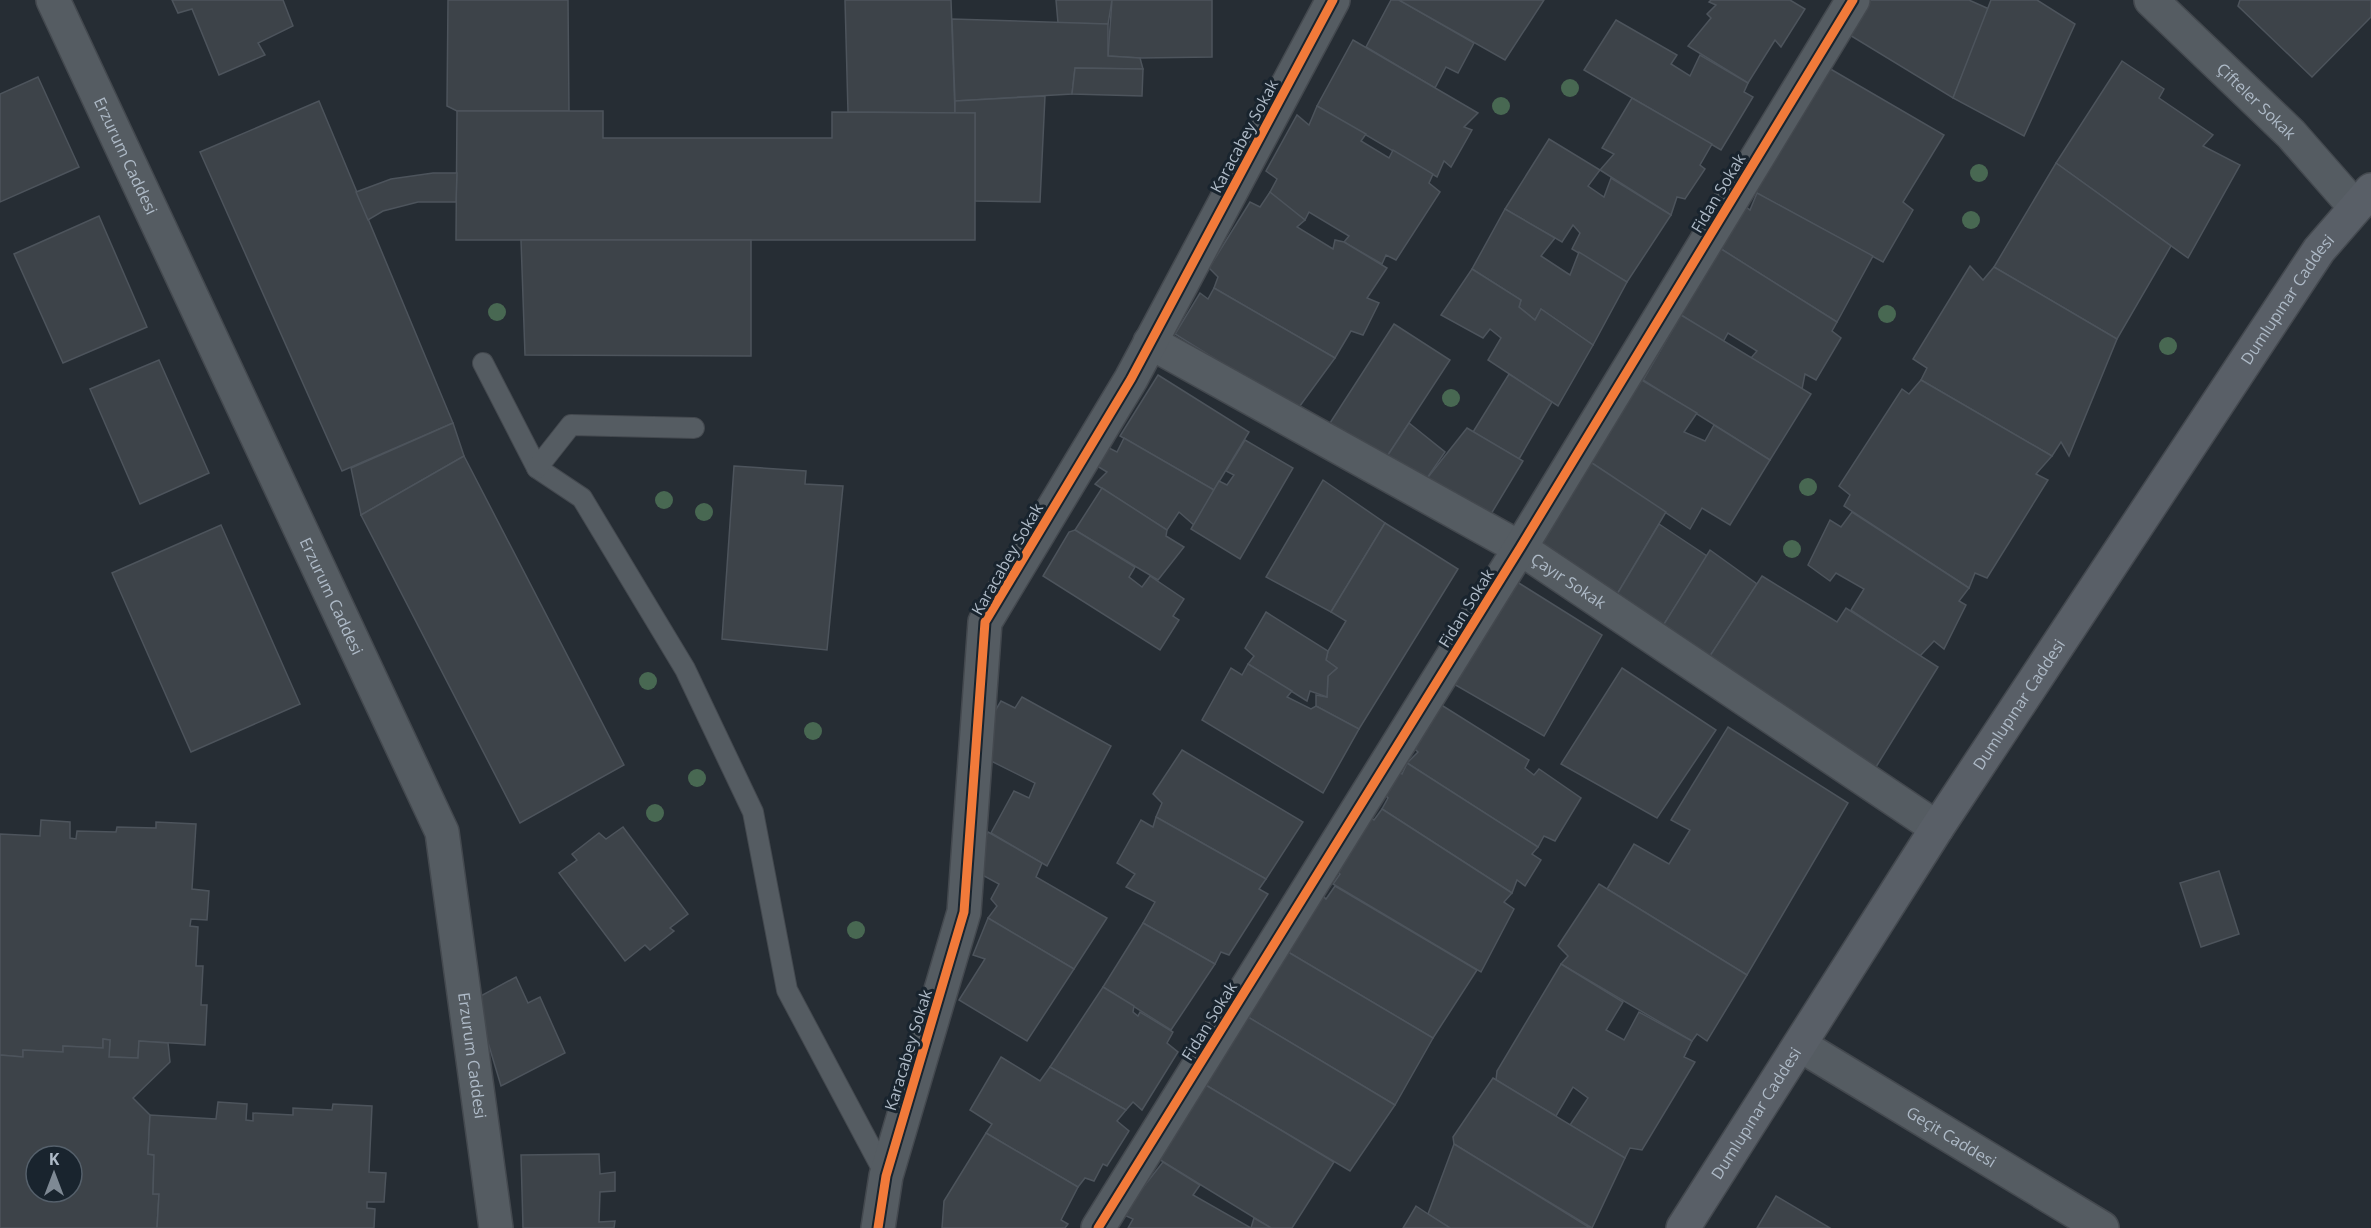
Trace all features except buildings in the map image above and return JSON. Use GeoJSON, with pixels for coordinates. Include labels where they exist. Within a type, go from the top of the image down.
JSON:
{"type":"FeatureCollection","features":[{"type":"Feature","properties":{"kind":"main road","name":"Dumlupınar Caddesi"},"geometry":{"type":"LineString","coordinates":[[1683,1228],[1937,828],[2319,250],[2363,199]]}},
{"type":"Feature","properties":{"kind":"street","name":"Erzurum Caddesi"},"geometry":{"type":"LineString","coordinates":[[53,0],[442,832],[496,1228]]}},
{"type":"Feature","properties":{"kind":"street","name":"Karacabey Sokak"},"geometry":{"type":"LineString","coordinates":[[878,1228],[886,1176],[964,912],[986,622],[1150,342],[1333,0]]}},
{"type":"Feature","properties":{"kind":"street","name":"Fidan Sokak"},"geometry":{"type":"LineString","coordinates":[[1098,1228],[1520,548],[1853,0]]}},
{"type":"Feature","properties":{"kind":"street","name":"Çifteler Sokak"},"geometry":{"type":"LineString","coordinates":[[2151,0],[2291,135],[2363,199]]}},
{"type":"Feature","properties":{"kind":"street","name":"Çayır Sokak"},"geometry":{"type":"LineString","coordinates":[[1150,342],[1520,548],[1937,828]]}},
{"type":"Feature","properties":{"kind":"street","name":"Geçit Caddesi"},"geometry":{"type":"LineString","coordinates":[[1800,1045],[2102,1228]]}},
{"type":"Feature","properties":{"kind":"lane"},"geometry":{"type":"LineString","coordinates":[[483,363],[537,468],[582,498],[685,669],[753,812],[787,990],[886,1176]]}},
{"type":"Feature","properties":{"kind":"lane"},"geometry":{"type":"LineString","coordinates":[[537,468],[571,425],[694,428]]}},
{"type":"Feature","properties":{"kind":"cycle path"},"geometry":{"type":"LineString","coordinates":[[878,1228],[886,1176],[964,912],[985,622],[1131,379],[1333,0]]}},
{"type":"Feature","properties":{"kind":"cycle path"},"geometry":{"type":"LineString","coordinates":[[1098,1228],[1520,548],[1853,0]]}}]}
